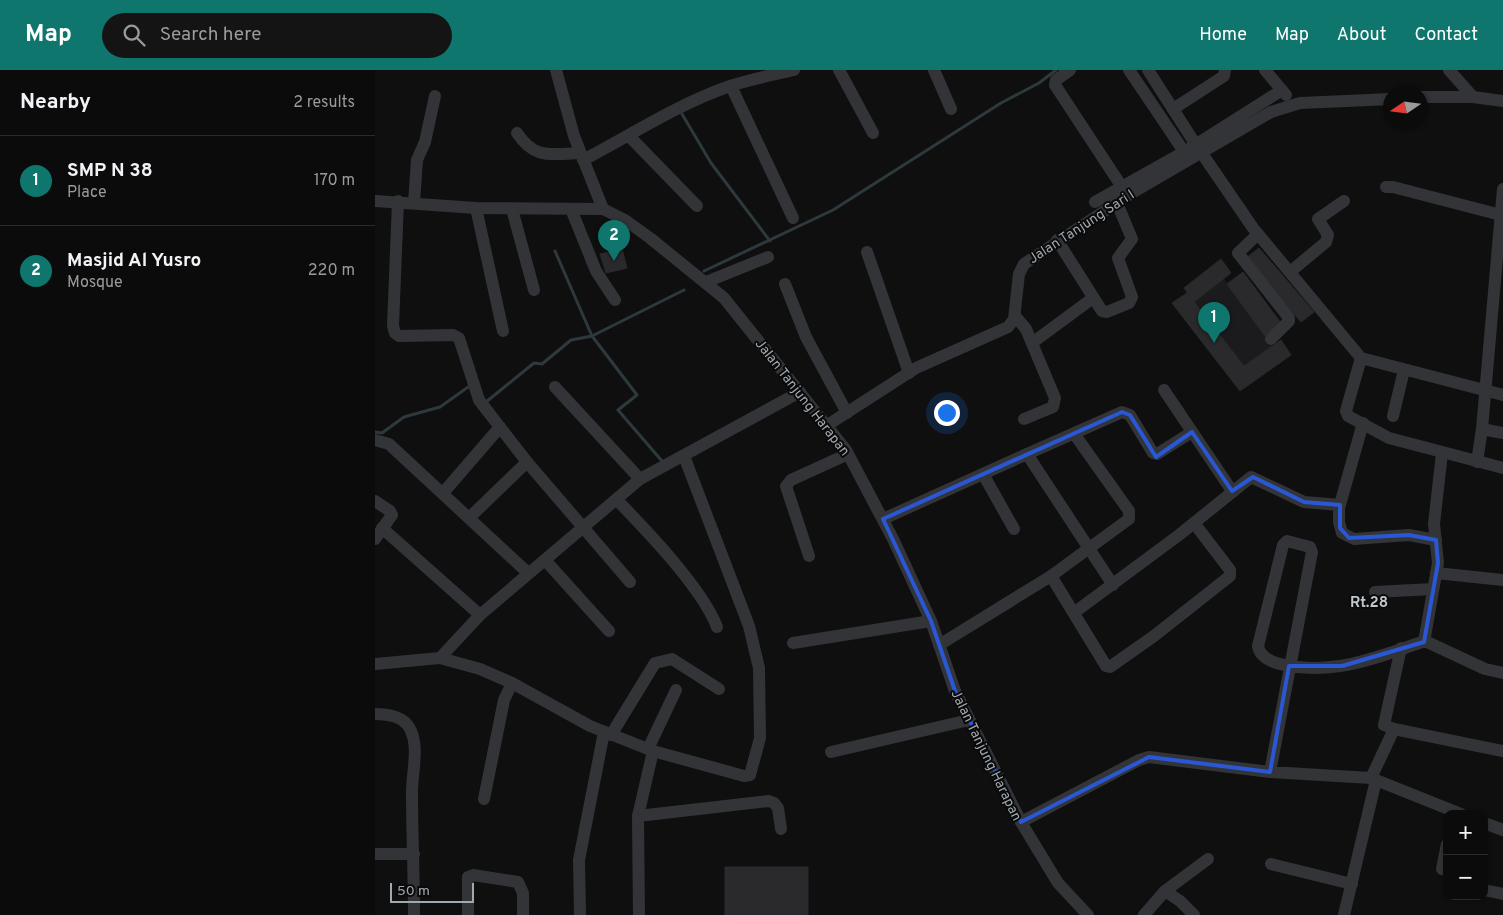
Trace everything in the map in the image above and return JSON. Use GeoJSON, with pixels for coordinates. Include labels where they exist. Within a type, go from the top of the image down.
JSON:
{"type":"FeatureCollection","features":[{"type":"Feature","properties":{"kind":"street"},"geometry":{"type":"LineString","coordinates":[[555,70],[581,157],[603,209]]}},
{"type":"Feature","properties":{"kind":"street"},"geometry":{"type":"LineString","coordinates":[[517,133],[524,143],[535,152],[581,157],[629,136],[687,104],[731,86],[794,70]]}},
{"type":"Feature","properties":{"kind":"street"},"geometry":{"type":"LineString","coordinates":[[839,70],[873,133]]}},
{"type":"Feature","properties":{"kind":"street"},"geometry":{"type":"LineString","coordinates":[[933,70],[951,109]]}},
{"type":"Feature","properties":{"kind":"street"},"geometry":{"type":"LineString","coordinates":[[1070,70],[1056,80],[1055,85],[1122,187]]}},
{"type":"Feature","properties":{"kind":"street"},"geometry":{"type":"LineString","coordinates":[[1095,202],[1186,156],[1129,70]]}},
{"type":"Feature","properties":{"kind":"street"},"geometry":{"type":"LineString","coordinates":[[1148,70],[1198,149],[1258,234],[1361,358],[1503,395]]}},
{"type":"Feature","properties":{"kind":"street"},"geometry":{"type":"LineString","coordinates":[[1173,109],[1224,76],[1225,70]]}},
{"type":"Feature","properties":{"kind":"street"},"geometry":{"type":"LineString","coordinates":[[1265,70],[1294,104]]}},
{"type":"Feature","properties":{"kind":"street"},"geometry":{"type":"LineString","coordinates":[[1449,70],[1473,97]]}},
{"type":"Feature","properties":{"kind":"street"},"geometry":{"type":"LineString","coordinates":[[731,86],[793,218]]}},
{"type":"Feature","properties":{"kind":"street"},"geometry":{"type":"LineString","coordinates":[[1198,149],[1282,90]]}},
{"type":"Feature","properties":{"kind":"street"},"geometry":{"type":"LineString","coordinates":[[414,203],[417,160],[425,142],[435,96]]}},
{"type":"Feature","properties":{"kind":"street"},"geometry":{"type":"LineString","coordinates":[[1428,97],[1473,97],[1503,101]]}},
{"type":"Feature","properties":{"kind":"street","name":"Jalan Tanjung Sari I"},"geometry":{"type":"LineString","coordinates":[[1015,316],[1022,266],[1057,240],[1117,203],[1186,156],[1257,118],[1294,104],[1383,99]]}},
{"type":"Feature","properties":{"kind":"street"},"geometry":{"type":"LineString","coordinates":[[629,136],[697,206]]}},
{"type":"Feature","properties":{"kind":"street"},"geometry":{"type":"LineString","coordinates":[[1386,187],[1393,187],[1501,216]]}},
{"type":"Feature","properties":{"kind":"street"},"geometry":{"type":"LineString","coordinates":[[1477,462],[1482,428],[1484,391],[1499,281],[1503,189]]}},
{"type":"Feature","properties":{"kind":"street","name":"Jalan Tanjung Harapan"},"geometry":{"type":"LineString","coordinates":[[375,201],[513,210],[603,209],[625,220],[706,282],[729,304],[848,454],[883,519],[931,621],[955,692],[1021,822],[1058,883],[1088,915]]}},
{"type":"Feature","properties":{"kind":"street"},"geometry":{"type":"LineString","coordinates":[[398,201],[393,317],[395,333],[399,336],[456,336],[463,345],[475,389],[500,427],[582,528],[630,582]]}},
{"type":"Feature","properties":{"kind":"street"},"geometry":{"type":"LineString","coordinates":[[1290,272],[1326,242],[1328,235],[1318,219],[1344,201]]}},
{"type":"Feature","properties":{"kind":"street"},"geometry":{"type":"LineString","coordinates":[[1057,240],[1102,311],[1107,312],[1129,303],[1132,297],[1118,258],[1121,251],[1131,243],[1131,232],[1117,203]]}},
{"type":"Feature","properties":{"kind":"street"},"geometry":{"type":"LineString","coordinates":[[476,208],[503,331]]}},
{"type":"Feature","properties":{"kind":"street"},"geometry":{"type":"LineString","coordinates":[[571,209],[596,271],[615,300]]}},
{"type":"Feature","properties":{"kind":"street"},"geometry":{"type":"LineString","coordinates":[[513,210],[533,290]]}},
{"type":"Feature","properties":{"kind":"street"},"geometry":{"type":"LineString","coordinates":[[1258,234],[1237,253],[1289,318],[1289,321],[1271,338]]}},
{"type":"Feature","properties":{"kind":"street"},"geometry":{"type":"LineString","coordinates":[[867,252],[909,374]]}},
{"type":"Feature","properties":{"kind":"street"},"geometry":{"type":"LineString","coordinates":[[706,282],[768,257]]}},
{"type":"Feature","properties":{"kind":"street"},"geometry":{"type":"LineString","coordinates":[[785,284],[806,337],[847,413]]}},
{"type":"Feature","properties":{"kind":"street"},"geometry":{"type":"LineString","coordinates":[[1032,343],[1093,298]]}},
{"type":"Feature","properties":{"kind":"street"},"geometry":{"type":"LineString","coordinates":[[826,426],[909,374],[945,354],[1003,331],[1015,316],[1027,330],[1055,398],[1055,404],[1023,420]]}},
{"type":"Feature","properties":{"kind":"street"},"geometry":{"type":"LineString","coordinates":[[1361,358],[1346,411],[1348,416],[1389,438],[1503,468]]}},
{"type":"Feature","properties":{"kind":"street"},"geometry":{"type":"LineString","coordinates":[[1393,416],[1404,370]]}},
{"type":"Feature","properties":{"kind":"street"},"geometry":{"type":"LineString","coordinates":[[555,387],[640,479]]}},
{"type":"Feature","properties":{"kind":"street"},"geometry":{"type":"LineString","coordinates":[[1164,390],[1232,491]]}},
{"type":"Feature","properties":{"kind":"street"},"geometry":{"type":"LineString","coordinates":[[440,658],[480,615],[640,479],[800,392]]}},
{"type":"Feature","properties":{"kind":"street"},"geometry":{"type":"LineString","coordinates":[[883,519],[1027,454],[1075,435],[1122,412],[1130,415],[1153,453],[1157,454],[1192,432]]}},
{"type":"Feature","properties":{"kind":"street"},"geometry":{"type":"LineString","coordinates":[[1363,423],[1340,505],[1340,528],[1349,538],[1409,535],[1436,540]]}},
{"type":"Feature","properties":{"kind":"street"},"geometry":{"type":"LineString","coordinates":[[443,493],[500,427]]}},
{"type":"Feature","properties":{"kind":"street"},"geometry":{"type":"LineString","coordinates":[[1482,428],[1503,433]]}},
{"type":"Feature","properties":{"kind":"street"},"geometry":{"type":"LineString","coordinates":[[939,645],[1051,576],[1129,519],[1130,515],[1075,435]]}},
{"type":"Feature","properties":{"kind":"street"},"geometry":{"type":"LineString","coordinates":[[376,442],[389,444],[528,573]]}},
{"type":"Feature","properties":{"kind":"street"},"geometry":{"type":"LineString","coordinates":[[1424,642],[1438,563],[1434,524],[1442,453]]}},
{"type":"Feature","properties":{"kind":"street"},"geometry":{"type":"LineString","coordinates":[[809,556],[786,486],[791,480],[848,454]]}},
{"type":"Feature","properties":{"kind":"street"},"geometry":{"type":"LineString","coordinates":[[1027,454],[1113,585]]}},
{"type":"Feature","properties":{"kind":"street"},"geometry":{"type":"LineString","coordinates":[[375,664],[440,658],[480,669],[512,683],[607,733],[651,750],[748,776],[752,772],[760,738],[759,668],[749,626],[685,456]]}},
{"type":"Feature","properties":{"kind":"street"},"geometry":{"type":"LineString","coordinates":[[469,518],[527,462]]}},
{"type":"Feature","properties":{"kind":"street"},"geometry":{"type":"LineString","coordinates":[[983,474],[1014,529]]}},
{"type":"Feature","properties":{"kind":"street"},"geometry":{"type":"LineString","coordinates":[[1075,612],[1194,523],[1248,478],[1253,477],[1304,502],[1340,505]]}},
{"type":"Feature","properties":{"kind":"street"},"geometry":{"type":"LineString","coordinates":[[617,500],[672,562],[711,612],[717,628]]}},
{"type":"Feature","properties":{"kind":"street"},"geometry":{"type":"LineString","coordinates":[[375,501],[391,513],[391,516],[378,533],[480,615]]}},
{"type":"Feature","properties":{"kind":"street"},"geometry":{"type":"LineString","coordinates":[[1051,576],[1108,667],[1112,666],[1154,636],[1231,575],[1230,570],[1194,523]]}},
{"type":"Feature","properties":{"kind":"street"},"geometry":{"type":"LineString","coordinates":[[1270,772],[1289,666],[1312,552],[1310,547],[1289,540],[1283,545],[1257,646],[1264,658],[1289,666],[1342,666],[1424,642],[1485,669],[1503,673]]}},
{"type":"Feature","properties":{"kind":"street"},"geometry":{"type":"LineString","coordinates":[[545,560],[609,631]]}},
{"type":"Feature","properties":{"kind":"street"},"geometry":{"type":"LineString","coordinates":[[1436,572],[1503,580]]}},
{"type":"Feature","properties":{"kind":"street"},"geometry":{"type":"LineString","coordinates":[[1375,592],[1433,589]]}},
{"type":"Feature","properties":{"kind":"street"},"geometry":{"type":"LineString","coordinates":[[793,643],[931,621]]}},
{"type":"Feature","properties":{"kind":"street"},"geometry":{"type":"LineString","coordinates":[[1401,648],[1384,725],[1394,729],[1503,751]]}},
{"type":"Feature","properties":{"kind":"street"},"geometry":{"type":"LineString","coordinates":[[580,915],[579,860],[607,733],[655,663],[659,660],[672,659],[719,689]]}},
{"type":"Feature","properties":{"kind":"street"},"geometry":{"type":"LineString","coordinates":[[484,799],[504,700],[512,683]]}},
{"type":"Feature","properties":{"kind":"street"},"geometry":{"type":"LineString","coordinates":[[639,915],[637,816],[651,750],[676,690]]}},
{"type":"Feature","properties":{"kind":"street"},"geometry":{"type":"LineString","coordinates":[[375,714],[392,715],[401,719],[412,733],[415,744],[412,790],[414,915]]}},
{"type":"Feature","properties":{"kind":"street"},"geometry":{"type":"LineString","coordinates":[[831,752],[969,720]]}},
{"type":"Feature","properties":{"kind":"street"},"geometry":{"type":"LineString","coordinates":[[1344,915],[1373,779],[1394,729]]}},
{"type":"Feature","properties":{"kind":"street"},"geometry":{"type":"LineString","coordinates":[[1021,822],[1139,760],[1149,757],[1270,772],[1373,779],[1451,810]]}},
{"type":"Feature","properties":{"kind":"street"},"geometry":{"type":"LineString","coordinates":[[637,816],[769,801],[775,803],[778,808],[781,829]]}},
{"type":"Feature","properties":{"kind":"street"},"geometry":{"type":"LineString","coordinates":[[1488,824],[1503,830]]}},
{"type":"Feature","properties":{"kind":"street"},"geometry":{"type":"LineString","coordinates":[[375,854],[414,854]]}},
{"type":"Feature","properties":{"kind":"street"},"geometry":{"type":"LineString","coordinates":[[1442,869],[1445,855]]}},
{"type":"Feature","properties":{"kind":"street"},"geometry":{"type":"LineString","coordinates":[[1144,915],[1165,891],[1209,859]]}},
{"type":"Feature","properties":{"kind":"street"},"geometry":{"type":"LineString","coordinates":[[1271,864],[1352,884]]}},
{"type":"Feature","properties":{"kind":"street"},"geometry":{"type":"LineString","coordinates":[[468,915],[468,877],[473,875],[518,882],[523,893],[523,915]]}},
{"type":"Feature","properties":{"kind":"street"},"geometry":{"type":"LineString","coordinates":[[1165,891],[1180,901],[1194,915]]}},
{"type":"Feature","properties":{"kind":"street"},"geometry":{"type":"LineString","coordinates":[[1488,891],[1503,894]]}},
{"type":"Feature","properties":{"kind":"highlighted area"},"geometry":{"type":"Polygon","coordinates":[[[1122,412],[1130,415],[1156,457],[1192,432],[1232,491],[1253,477],[1304,502],[1340,505],[1340,528],[1349,538],[1409,535],[1436,540],[1438,563],[1424,642],[1342,666],[1289,666],[1270,772],[1149,757],[1021,822],[955,691],[931,621],[883,519],[1122,412]]]}},
{"type":"Feature","properties":{"kind":"shaded area"},"geometry":{"type":"Polygon","coordinates":[[[1224,279],[1273,346],[1244,366],[1194,302],[1224,279]]]}},
{"type":"Feature","properties":{"kind":"building"},"geometry":{"type":"Polygon","coordinates":[[[1259,248],[1314,312],[1301,322],[1246,258],[1259,248]]]}},
{"type":"Feature","properties":{"kind":"building"},"geometry":{"type":"Polygon","coordinates":[[[622,249],[627,268],[606,273],[600,254],[622,249]]]}},
{"type":"Feature","properties":{"kind":"building"},"geometry":{"type":"Polygon","coordinates":[[[1221,259],[1231,273],[1194,302],[1184,288],[1221,259]]]}},
{"type":"Feature","properties":{"kind":"building"},"geometry":{"type":"Polygon","coordinates":[[[1243,272],[1281,323],[1265,336],[1227,284],[1243,272]]]}},
{"type":"Feature","properties":{"kind":"building"},"geometry":{"type":"Polygon","coordinates":[[[1187,293],[1244,366],[1281,340],[1291,355],[1240,391],[1172,303],[1187,293]]]}},
{"type":"Feature","properties":{"kind":"building"},"geometry":{"type":"Polygon","coordinates":[[[725,867],[808,867],[808,915],[725,915],[725,867]]]}},
{"type":"Feature","properties":{"kind":"waterway"},"geometry":{"type":"LineString","coordinates":[[704,271],[833,210],[1001,103],[1039,83],[1056,70]]}},
{"type":"Feature","properties":{"kind":"waterway"},"geometry":{"type":"LineString","coordinates":[[682,114],[711,163],[770,241]]}},
{"type":"Feature","properties":{"kind":"waterway"},"geometry":{"type":"LineString","coordinates":[[555,251],[592,336],[637,395],[618,410],[662,461]]}},
{"type":"Feature","properties":{"kind":"waterway"},"geometry":{"type":"LineString","coordinates":[[486,402],[534,363],[542,364],[571,340],[592,336],[684,290]]}},
{"type":"Feature","properties":{"kind":"waterway"},"geometry":{"type":"LineString","coordinates":[[375,432],[382,433],[404,417],[440,407],[471,385]]}},
{"type":"Feature","properties":{"kind":"place","name":"Masjid Al Yusro"},"geometry":{"type":"Point","coordinates":[614,261]}},
{"type":"Feature","properties":{"kind":"place","name":"SMP N 38"},"geometry":{"type":"Point","coordinates":[1214,343]}},
{"type":"Feature","properties":{"kind":"district","name":"Rt.28"},"geometry":{"type":"Point","coordinates":[1369,602]}}]}
